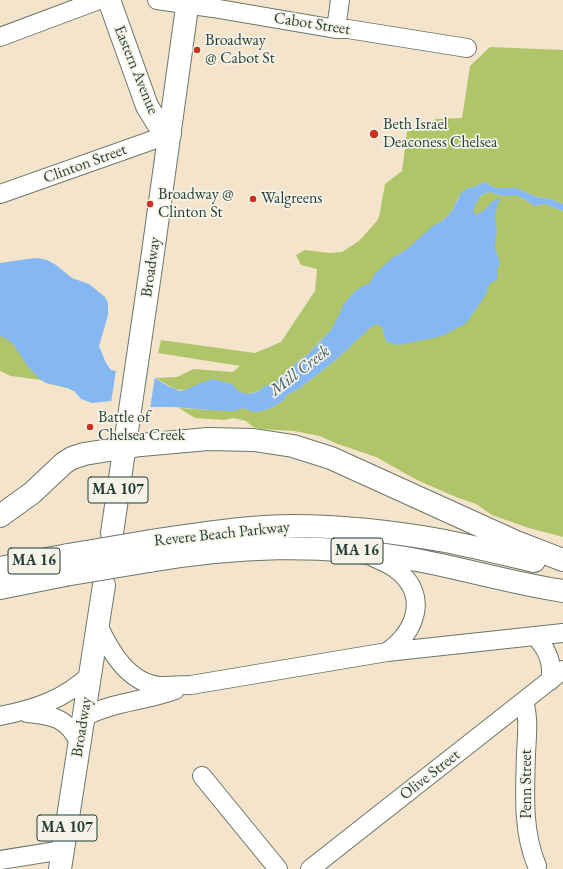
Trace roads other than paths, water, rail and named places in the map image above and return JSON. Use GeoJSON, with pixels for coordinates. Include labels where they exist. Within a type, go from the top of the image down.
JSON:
{"type":"FeatureCollection","features":[{"type":"Feature","properties":{"kind":"main road","name":"Eastern Avenue"},"geometry":{"type":"LineString","coordinates":[[109,0],[147,106],[158,124],[170,134]]}},
{"type":"Feature","properties":{"kind":"main road","name":"Broadway"},"geometry":{"type":"LineString","coordinates":[[112,533],[188,2]]}},
{"type":"Feature","properties":{"kind":"main road"},"geometry":{"type":"LineString","coordinates":[[0,516],[32,493],[61,466],[72,458],[92,452],[223,439],[263,440],[293,446],[340,462],[516,542],[563,560]]}},
{"type":"Feature","properties":{"kind":"main road","name":"Revere Beach Parkway"},"geometry":{"type":"LineString","coordinates":[[0,568],[67,565],[150,551],[199,533],[246,528],[293,526],[330,527],[433,539],[563,566]]}},
{"type":"Feature","properties":{"kind":"main road","name":"Revere Beach Parkway"},"geometry":{"type":"LineString","coordinates":[[150,551],[205,552],[295,548],[351,551],[406,558],[528,585],[563,591]]}},
{"type":"Feature","properties":{"kind":"main road","name":"Revere Beach Parkway"},"geometry":{"type":"LineString","coordinates":[[0,588],[67,565]]}},
{"type":"Feature","properties":{"kind":"main road","name":"Broadway"},"geometry":{"type":"LineString","coordinates":[[63,863],[104,585]]}},
{"type":"Feature","properties":{"kind":"street"},"geometry":{"type":"LineString","coordinates":[[0,37],[99,0]]}},
{"type":"Feature","properties":{"kind":"street","name":"Cabot Street"},"geometry":{"type":"LineString","coordinates":[[157,0],[188,2],[336,29],[348,29],[466,48]]}},
{"type":"Feature","properties":{"kind":"street"},"geometry":{"type":"LineString","coordinates":[[336,29],[340,0]]}},
{"type":"Feature","properties":{"kind":"street","name":"Clinton Street"},"geometry":{"type":"LineString","coordinates":[[0,194],[170,134]]}},
{"type":"Feature","properties":{"kind":"street","name":"Revere Beach Parkway"},"geometry":{"type":"LineString","coordinates":[[351,551],[378,560],[395,568],[407,581],[413,592],[416,609],[412,626],[401,641],[387,652]]}},
{"type":"Feature","properties":{"kind":"street"},"geometry":{"type":"LineString","coordinates":[[98,626],[116,658],[128,671],[147,683],[160,686],[191,685],[387,652],[563,632]]}},
{"type":"Feature","properties":{"kind":"street","name":"Olive Street"},"geometry":{"type":"LineString","coordinates":[[310,869],[556,676],[551,669],[549,657],[542,644],[535,636]]}},
{"type":"Feature","properties":{"kind":"street"},"geometry":{"type":"LineString","coordinates":[[0,716],[20,712],[55,700],[75,688],[90,675]]}},
{"type":"Feature","properties":{"kind":"street"},"geometry":{"type":"LineString","coordinates":[[84,717],[104,708],[160,696],[191,685]]}},
{"type":"Feature","properties":{"kind":"street","name":"Penn Street"},"geometry":{"type":"LineString","coordinates":[[524,701],[528,727],[525,810],[530,846],[537,866]]}},
{"type":"Feature","properties":{"kind":"street"},"geometry":{"type":"LineString","coordinates":[[20,712],[48,715],[58,718],[69,727],[80,744]]}},
{"type":"Feature","properties":{"kind":"street"},"geometry":{"type":"LineString","coordinates":[[202,776],[278,869]]}},
{"type":"Feature","properties":{"kind":"street"},"geometry":{"type":"LineString","coordinates":[[0,860],[63,863]]}},
{"type":"Feature","properties":{"kind":"water","name":"Mill Creek"},"geometry":{"type":"Polygon","coordinates":[[[484,182],[496,188],[516,188],[537,197],[551,199],[563,204],[563,211],[545,204],[535,206],[519,196],[503,196],[490,192],[481,196],[473,211],[476,215],[483,211],[496,199],[499,198],[501,200],[498,202],[495,216],[497,232],[495,248],[500,262],[497,270],[497,280],[490,283],[485,296],[467,322],[438,337],[399,345],[386,341],[382,327],[377,324],[370,328],[337,359],[300,388],[287,395],[283,401],[269,409],[253,412],[243,408],[235,411],[225,411],[151,407],[111,401],[92,403],[81,399],[74,391],[68,388],[46,383],[41,380],[29,368],[13,344],[0,336],[0,263],[38,258],[47,260],[56,265],[72,278],[89,284],[105,297],[108,303],[108,315],[99,346],[106,363],[111,370],[155,378],[180,391],[213,379],[232,384],[239,392],[249,394],[257,392],[265,386],[276,382],[282,375],[290,371],[296,363],[307,355],[331,330],[343,305],[355,291],[370,283],[375,274],[392,258],[406,250],[434,225],[442,221],[452,211],[461,193],[468,188],[484,182]]]}},
{"type":"Feature","properties":{"kind":"place","name":"Broadway @ Cabot St"},"geometry":{"type":"Point","coordinates":[197,50]}},
{"type":"Feature","properties":{"kind":"place","name":"Beth Israel Deaconess Chelsea"},"geometry":{"type":"Point","coordinates":[374,134]}},
{"type":"Feature","properties":{"kind":"place","name":"Walgreens"},"geometry":{"type":"Point","coordinates":[253,199]}},
{"type":"Feature","properties":{"kind":"place","name":"Broadway @ Clinton St"},"geometry":{"type":"Point","coordinates":[150,204]}},
{"type":"Feature","properties":{"kind":"place","name":"Battle of Chelsea Creek"},"geometry":{"type":"Point","coordinates":[90,427]}}]}
